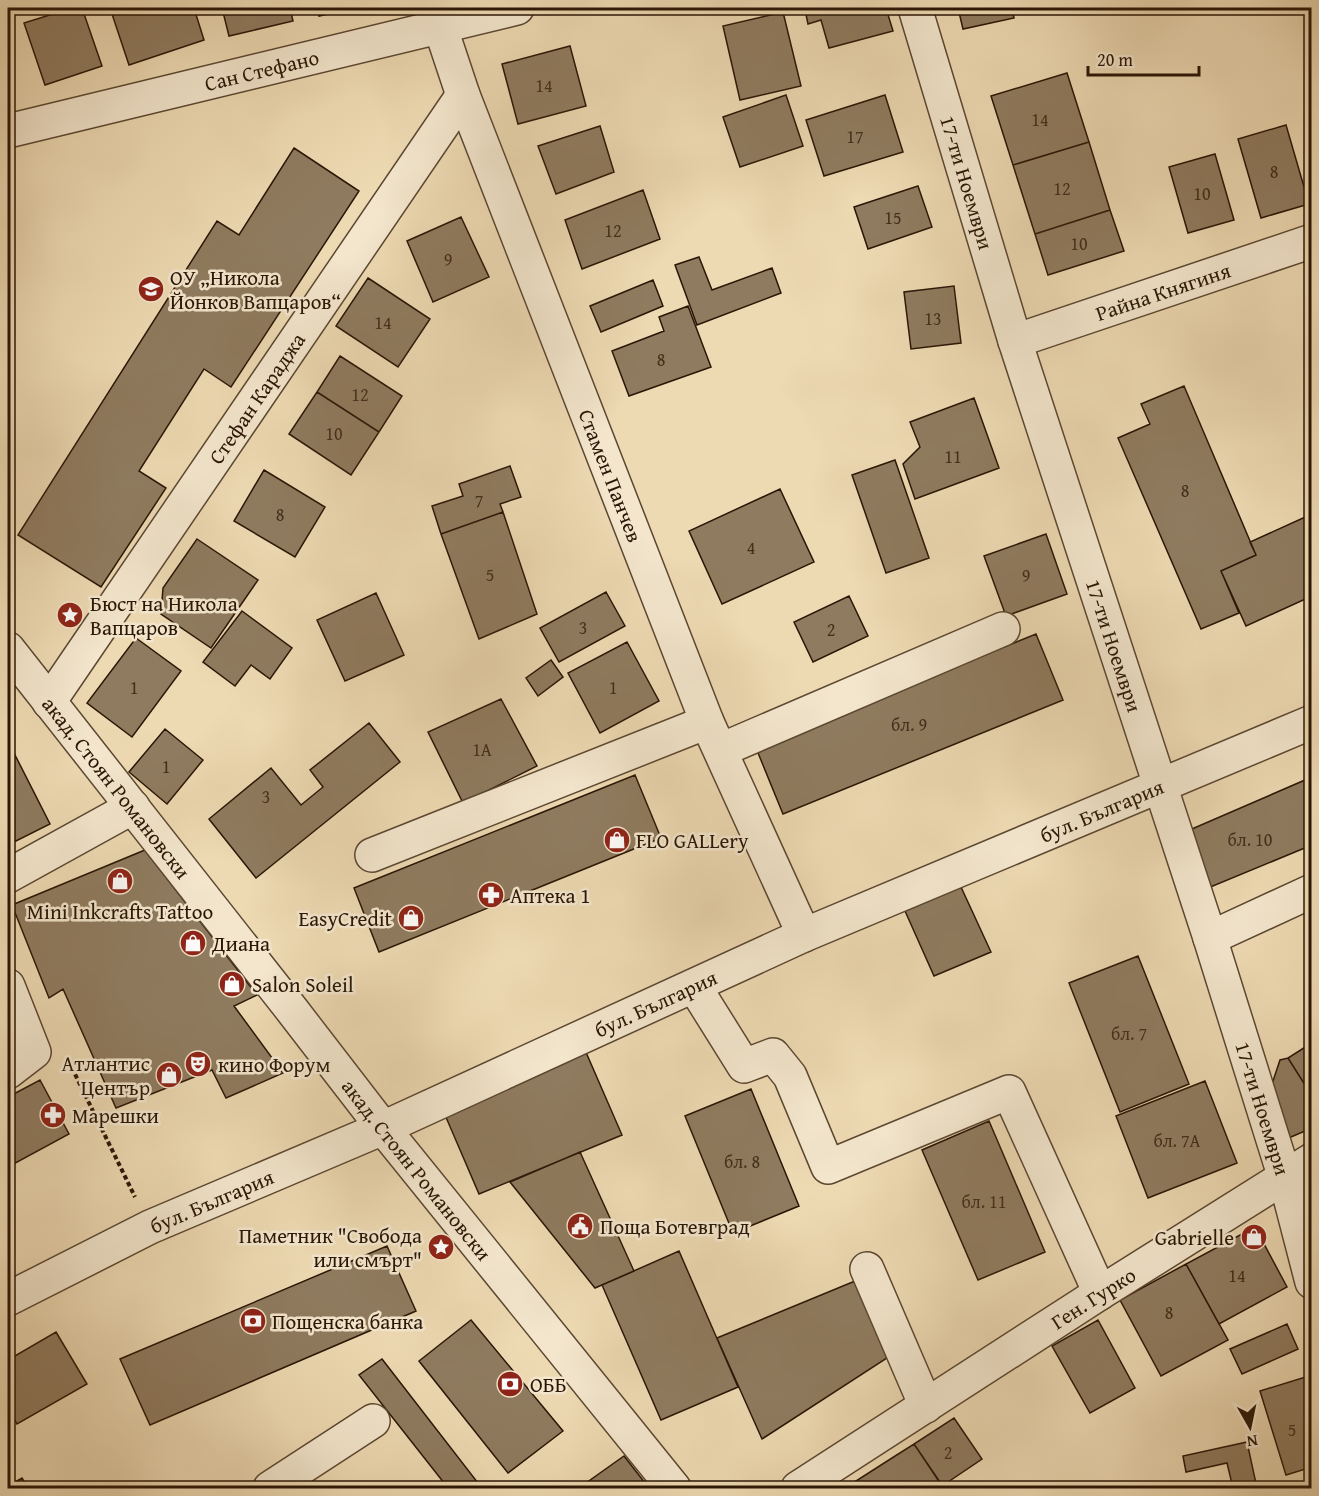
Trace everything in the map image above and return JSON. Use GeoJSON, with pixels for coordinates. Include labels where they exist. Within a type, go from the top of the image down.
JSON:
{"type":"FeatureCollection","features":[{"type":"Feature","properties":{"kind":"street","name":"Сан Стефано"},"geometry":{"type":"LineString","coordinates":[[8,131],[436,17],[517,8]]}},
{"type":"Feature","properties":{"kind":"street","name":"17-ти Ноември"},"geometry":{"type":"LineString","coordinates":[[915,8],[1015,341],[1210,938],[1285,1178],[1311,1282]]}},
{"type":"Feature","properties":{"kind":"street","name":"Стамен Панчев"},"geometry":{"type":"LineString","coordinates":[[436,17],[463,95],[714,736],[804,935]]}},
{"type":"Feature","properties":{"kind":"street","name":"Стефан Караджа"},"geometry":{"type":"LineString","coordinates":[[49,702],[463,95]]}},
{"type":"Feature","properties":{"kind":"street","name":"Райна Княгиня"},"geometry":{"type":"LineString","coordinates":[[1015,341],[1311,241]]}},
{"type":"Feature","properties":{"kind":"street"},"geometry":{"type":"LineString","coordinates":[[372,855],[714,736],[1003,629]]}},
{"type":"Feature","properties":{"kind":"street","name":"акад. Стоян Романовски"},"geometry":{"type":"LineString","coordinates":[[8,649],[383,1128],[674,1488]]}},
{"type":"Feature","properties":{"kind":"street","name":"бул. България"},"geometry":{"type":"LineString","coordinates":[[8,1299],[150,1227],[383,1128],[804,935],[1311,722]]}},
{"type":"Feature","properties":{"kind":"street"},"geometry":{"type":"LineString","coordinates":[[8,876],[133,807]]}},
{"type":"Feature","properties":{"kind":"street"},"geometry":{"type":"LineString","coordinates":[[1210,938],[1311,891]]}},
{"type":"Feature","properties":{"kind":"street"},"geometry":{"type":"LineString","coordinates":[[694,986],[744,1066],[773,1055],[790,1076],[828,1167],[1009,1092],[1100,1293]]}},
{"type":"Feature","properties":{"kind":"street"},"geometry":{"type":"LineString","coordinates":[[8,987],[34,1052],[18,1065]]}},
{"type":"Feature","properties":{"kind":"street","name":"Ген. Гурко"},"geometry":{"type":"LineString","coordinates":[[798,1488],[1311,1160]]}},
{"type":"Feature","properties":{"kind":"street"},"geometry":{"type":"LineString","coordinates":[[867,1269],[926,1406]]}},
{"type":"Feature","properties":{"kind":"street"},"geometry":{"type":"LineString","coordinates":[[270,1488],[373,1421]]}},
{"type":"Feature","properties":{"kind":"path"},"geometry":{"type":"LineString","coordinates":[[18,1065],[73,1070],[150,1227]]}},
{"type":"Feature","properties":{"kind":"building"},"geometry":{"type":"Polygon","coordinates":[[[72,8],[82,8],[102,66],[45,85],[24,23],[72,8]]]}},
{"type":"Feature","properties":{"kind":"building"},"geometry":{"type":"Polygon","coordinates":[[[131,8],[194,8],[204,40],[129,65],[112,14],[131,8]]]}},
{"type":"Feature","properties":{"kind":"building"},"geometry":{"type":"Polygon","coordinates":[[[222,8],[290,8],[293,21],[229,36],[222,8]]]}},
{"type":"Feature","properties":{"kind":"building"},"geometry":{"type":"Polygon","coordinates":[[[317,8],[355,8],[319,16],[317,8]]]}},
{"type":"Feature","properties":{"kind":"building"},"geometry":{"type":"Polygon","coordinates":[[[886,8],[893,31],[829,48],[821,20],[808,24],[805,10],[886,8]]]}},
{"type":"Feature","properties":{"kind":"building"},"geometry":{"type":"Polygon","coordinates":[[[958,8],[1012,8],[1014,18],[963,29],[958,8]]]}},
{"type":"Feature","properties":{"kind":"building"},"geometry":{"type":"Polygon","coordinates":[[[783,12],[801,86],[740,100],[723,26],[783,12]]]}},
{"type":"Feature","properties":{"kind":"building"},"geometry":{"type":"Polygon","coordinates":[[[570,46],[586,106],[518,124],[502,64],[570,46]]]}},
{"type":"Feature","properties":{"kind":"building"},"geometry":{"type":"Polygon","coordinates":[[[1067,73],[1089,142],[1013,165],[991,96],[1067,73]]]}},
{"type":"Feature","properties":{"kind":"building"},"geometry":{"type":"Polygon","coordinates":[[[786,95],[803,146],[740,167],[723,117],[786,95]]]}},
{"type":"Feature","properties":{"kind":"building"},"geometry":{"type":"Polygon","coordinates":[[[885,95],[903,152],[824,176],[806,120],[885,95]]]}},
{"type":"Feature","properties":{"kind":"building"},"geometry":{"type":"Polygon","coordinates":[[[1286,125],[1309,204],[1261,218],[1238,139],[1286,125]]]}},
{"type":"Feature","properties":{"kind":"building"},"geometry":{"type":"Polygon","coordinates":[[[600,126],[614,172],[556,194],[538,146],[600,126]]]}},
{"type":"Feature","properties":{"kind":"building"},"geometry":{"type":"Polygon","coordinates":[[[1089,142],[1110,210],[1035,234],[1013,165],[1089,142]]]}},
{"type":"Feature","properties":{"kind":"building"},"geometry":{"type":"Polygon","coordinates":[[[294,148],[359,191],[231,387],[204,369],[139,471],[166,488],[101,587],[18,535],[217,221],[239,235],[294,148]]]}},
{"type":"Feature","properties":{"kind":"building"},"geometry":{"type":"Polygon","coordinates":[[[1215,154],[1234,220],[1188,233],[1169,167],[1215,154]]]}},
{"type":"Feature","properties":{"kind":"building"},"geometry":{"type":"Polygon","coordinates":[[[918,186],[932,227],[868,249],[854,207],[918,186]]]}},
{"type":"Feature","properties":{"kind":"building"},"geometry":{"type":"Polygon","coordinates":[[[643,190],[660,239],[582,269],[565,220],[643,190]]]}},
{"type":"Feature","properties":{"kind":"building"},"geometry":{"type":"Polygon","coordinates":[[[1110,210],[1124,251],[1048,275],[1035,234],[1110,210]]]}},
{"type":"Feature","properties":{"kind":"building"},"geometry":{"type":"Polygon","coordinates":[[[461,217],[489,277],[433,302],[407,241],[461,217]]]}},
{"type":"Feature","properties":{"kind":"building"},"geometry":{"type":"Polygon","coordinates":[[[699,257],[712,290],[772,268],[781,293],[697,325],[675,265],[699,257]]]}},
{"type":"Feature","properties":{"kind":"building"},"geometry":{"type":"Polygon","coordinates":[[[368,278],[430,319],[398,367],[336,326],[368,278]]]}},
{"type":"Feature","properties":{"kind":"building"},"geometry":{"type":"Polygon","coordinates":[[[653,280],[663,306],[601,332],[590,306],[653,280]]]}},
{"type":"Feature","properties":{"kind":"building"},"geometry":{"type":"Polygon","coordinates":[[[954,286],[961,343],[911,349],[904,292],[954,286]]]}},
{"type":"Feature","properties":{"kind":"building"},"geometry":{"type":"Polygon","coordinates":[[[688,306],[711,367],[629,396],[612,351],[664,331],[659,317],[688,306]]]}},
{"type":"Feature","properties":{"kind":"building"},"geometry":{"type":"Polygon","coordinates":[[[340,356],[402,396],[379,432],[317,392],[340,356]]]}},
{"type":"Feature","properties":{"kind":"building"},"geometry":{"type":"Polygon","coordinates":[[[1184,386],[1256,555],[1221,571],[1239,613],[1201,629],[1118,438],[1150,424],[1141,404],[1184,386]]]}},
{"type":"Feature","properties":{"kind":"building"},"geometry":{"type":"Polygon","coordinates":[[[317,392],[379,432],[351,475],[289,434],[317,392]]]}},
{"type":"Feature","properties":{"kind":"building"},"geometry":{"type":"Polygon","coordinates":[[[974,398],[999,468],[915,499],[903,464],[920,447],[910,422],[974,398]]]}},
{"type":"Feature","properties":{"kind":"building"},"geometry":{"type":"Polygon","coordinates":[[[895,460],[929,558],[886,573],[852,475],[895,460]]]}},
{"type":"Feature","properties":{"kind":"building"},"geometry":{"type":"Polygon","coordinates":[[[510,466],[521,497],[500,504],[503,512],[441,534],[432,506],[463,496],[459,484],[510,466]]]}},
{"type":"Feature","properties":{"kind":"building"},"geometry":{"type":"Polygon","coordinates":[[[264,470],[325,507],[295,557],[234,521],[264,470]]]}},
{"type":"Feature","properties":{"kind":"building"},"geometry":{"type":"Polygon","coordinates":[[[780,489],[814,562],[722,604],[689,531],[780,489]]]}},
{"type":"Feature","properties":{"kind":"building"},"geometry":{"type":"Polygon","coordinates":[[[503,512],[537,614],[479,639],[441,534],[503,512]]]}},
{"type":"Feature","properties":{"kind":"building"},"geometry":{"type":"Polygon","coordinates":[[[1312,514],[1312,596],[1246,626],[1221,571],[1256,555],[1250,542],[1312,514]]]}},
{"type":"Feature","properties":{"kind":"building"},"geometry":{"type":"Polygon","coordinates":[[[1046,534],[1067,594],[1006,616],[984,556],[1046,534]]]}},
{"type":"Feature","properties":{"kind":"building"},"geometry":{"type":"Polygon","coordinates":[[[197,539],[258,580],[211,648],[161,614],[163,588],[197,539]]]}},
{"type":"Feature","properties":{"kind":"building"},"geometry":{"type":"Polygon","coordinates":[[[606,592],[625,626],[559,662],[540,628],[606,592]]]}},
{"type":"Feature","properties":{"kind":"building"},"geometry":{"type":"Polygon","coordinates":[[[376,593],[404,655],[345,681],[317,620],[376,593]]]}},
{"type":"Feature","properties":{"kind":"building"},"geometry":{"type":"Polygon","coordinates":[[[849,596],[868,636],[813,662],[794,622],[849,596]]]}},
{"type":"Feature","properties":{"kind":"building"},"geometry":{"type":"Polygon","coordinates":[[[242,611],[292,648],[270,679],[251,665],[235,686],[203,662],[242,611]]]}},
{"type":"Feature","properties":{"kind":"building"},"geometry":{"type":"Polygon","coordinates":[[[1036,634],[1063,700],[783,814],[756,748],[1036,634]]]}},
{"type":"Feature","properties":{"kind":"building"},"geometry":{"type":"Polygon","coordinates":[[[136,638],[181,671],[132,737],[87,703],[136,638]]]}},
{"type":"Feature","properties":{"kind":"building"},"geometry":{"type":"Polygon","coordinates":[[[627,642],[659,701],[600,733],[568,673],[627,642]]]}},
{"type":"Feature","properties":{"kind":"building"},"geometry":{"type":"Polygon","coordinates":[[[551,660],[563,677],[538,696],[526,678],[551,660]]]}},
{"type":"Feature","properties":{"kind":"building"},"geometry":{"type":"Polygon","coordinates":[[[501,699],[537,766],[463,803],[428,732],[501,699]]]}},
{"type":"Feature","properties":{"kind":"building"},"geometry":{"type":"Polygon","coordinates":[[[369,723],[400,762],[256,878],[209,819],[271,768],[301,805],[323,787],[310,770],[369,723]]]}},
{"type":"Feature","properties":{"kind":"building"},"geometry":{"type":"Polygon","coordinates":[[[165,729],[203,760],[167,804],[129,772],[165,729]]]}},
{"type":"Feature","properties":{"kind":"building"},"geometry":{"type":"Polygon","coordinates":[[[14,753],[50,824],[8,845],[8,756],[14,753]]]}},
{"type":"Feature","properties":{"kind":"building"},"geometry":{"type":"Polygon","coordinates":[[[635,775],[661,838],[379,952],[354,888],[635,775]]]}},
{"type":"Feature","properties":{"kind":"building"},"geometry":{"type":"Polygon","coordinates":[[[1312,777],[1312,845],[1208,888],[1185,832],[1312,777]]]}},
{"type":"Feature","properties":{"kind":"building"},"geometry":{"type":"Polygon","coordinates":[[[145,850],[257,995],[234,1006],[283,1073],[226,1098],[212,1070],[116,1108],[63,989],[49,998],[12,905],[145,850]]]}},
{"type":"Feature","properties":{"kind":"building"},"geometry":{"type":"Polygon","coordinates":[[[961,887],[991,952],[934,976],[905,911],[961,887]]]}},
{"type":"Feature","properties":{"kind":"building"},"geometry":{"type":"Polygon","coordinates":[[[1138,956],[1189,1084],[1120,1112],[1069,983],[1138,956]]]}},
{"type":"Feature","properties":{"kind":"building"},"geometry":{"type":"Polygon","coordinates":[[[1312,1030],[1312,1096],[1288,1058],[1307,1046],[1312,1030]]]}},
{"type":"Feature","properties":{"kind":"building"},"geometry":{"type":"Polygon","coordinates":[[[585,1050],[622,1135],[479,1194],[442,1108],[585,1050]]]}},
{"type":"Feature","properties":{"kind":"building"},"geometry":{"type":"Polygon","coordinates":[[[1288,1058],[1312,1096],[1312,1128],[1284,1140],[1266,1102],[1280,1060],[1288,1058]]]}},
{"type":"Feature","properties":{"kind":"building"},"geometry":{"type":"Polygon","coordinates":[[[40,1080],[69,1134],[8,1167],[8,1097],[40,1080]]]}},
{"type":"Feature","properties":{"kind":"building"},"geometry":{"type":"Polygon","coordinates":[[[1205,1081],[1237,1163],[1148,1198],[1116,1116],[1205,1081]]]}},
{"type":"Feature","properties":{"kind":"building"},"geometry":{"type":"Polygon","coordinates":[[[751,1089],[799,1206],[733,1233],[685,1116],[751,1089]]]}},
{"type":"Feature","properties":{"kind":"building"},"geometry":{"type":"Polygon","coordinates":[[[989,1121],[1045,1252],[978,1280],[922,1150],[989,1121]]]}},
{"type":"Feature","properties":{"kind":"building","name":"Поща Ботевград"},"geometry":{"type":"Polygon","coordinates":[[[580,1152],[634,1271],[595,1288],[510,1182],[580,1152]]]}},
{"type":"Feature","properties":{"kind":"building"},"geometry":{"type":"Polygon","coordinates":[[[1255,1227],[1287,1287],[1219,1324],[1186,1264],[1255,1227]]]}},
{"type":"Feature","properties":{"kind":"building"},"geometry":{"type":"Polygon","coordinates":[[[387,1246],[416,1311],[150,1425],[120,1359],[387,1246]]]}},
{"type":"Feature","properties":{"kind":"building"},"geometry":{"type":"Polygon","coordinates":[[[679,1251],[738,1387],[661,1420],[602,1285],[679,1251]]]}},
{"type":"Feature","properties":{"kind":"building"},"geometry":{"type":"Polygon","coordinates":[[[1186,1264],[1228,1340],[1161,1376],[1120,1300],[1186,1264]]]}},
{"type":"Feature","properties":{"kind":"building"},"geometry":{"type":"Polygon","coordinates":[[[855,1281],[887,1358],[762,1439],[717,1338],[855,1281]]]}},
{"type":"Feature","properties":{"kind":"building"},"geometry":{"type":"Polygon","coordinates":[[[471,1320],[563,1431],[508,1473],[419,1361],[471,1320]]]}},
{"type":"Feature","properties":{"kind":"building"},"geometry":{"type":"Polygon","coordinates":[[[1098,1320],[1135,1388],[1090,1413],[1052,1346],[1098,1320]]]}},
{"type":"Feature","properties":{"kind":"building"},"geometry":{"type":"Polygon","coordinates":[[[1287,1324],[1298,1349],[1242,1374],[1230,1349],[1287,1324]]]}},
{"type":"Feature","properties":{"kind":"building"},"geometry":{"type":"Polygon","coordinates":[[[56,1332],[87,1384],[17,1424],[8,1408],[8,1360],[56,1332]]]}},
{"type":"Feature","properties":{"kind":"building"},"geometry":{"type":"Polygon","coordinates":[[[382,1359],[478,1483],[470,1488],[448,1488],[359,1375],[382,1359]]]}},
{"type":"Feature","properties":{"kind":"building"},"geometry":{"type":"Polygon","coordinates":[[[1312,1375],[1312,1467],[1286,1475],[1260,1391],[1312,1375]]]}},
{"type":"Feature","properties":{"kind":"building"},"geometry":{"type":"Polygon","coordinates":[[[954,1418],[982,1459],[942,1486],[914,1444],[954,1418]]]}},
{"type":"Feature","properties":{"kind":"building"},"geometry":{"type":"Polygon","coordinates":[[[1247,1442],[1257,1488],[1233,1488],[1227,1463],[1186,1472],[1183,1456],[1247,1442]]]}},
{"type":"Feature","properties":{"kind":"building"},"geometry":{"type":"Polygon","coordinates":[[[914,1444],[944,1488],[845,1488],[892,1458],[914,1444]]]}},
{"type":"Feature","properties":{"kind":"building"},"geometry":{"type":"Polygon","coordinates":[[[624,1456],[649,1488],[579,1488],[624,1456]]]}},
{"type":"Feature","properties":{"kind":"building"},"geometry":{"type":"Polygon","coordinates":[[[22,1478],[28,1488],[8,1488],[8,1486],[22,1478]]]}},
{"type":"Feature","properties":{"kind":"place","name":"ОУ „Никола Йонков Вапцаров“"},"geometry":{"type":"Point","coordinates":[151,289]}},
{"type":"Feature","properties":{"kind":"place","name":"Бюст на Никола Вапцаров"},"geometry":{"type":"Point","coordinates":[70,615]}},
{"type":"Feature","properties":{"kind":"place","name":"FLO GALLery"},"geometry":{"type":"Point","coordinates":[617,840]}},
{"type":"Feature","properties":{"kind":"place","name":"Mini Inkcrafts Tattoo"},"geometry":{"type":"Point","coordinates":[120,881]}},
{"type":"Feature","properties":{"kind":"place","name":"Аптека 1"},"geometry":{"type":"Point","coordinates":[491,895]}},
{"type":"Feature","properties":{"kind":"place","name":"EasyCredit"},"geometry":{"type":"Point","coordinates":[411,918]}},
{"type":"Feature","properties":{"kind":"place","name":"Диана"},"geometry":{"type":"Point","coordinates":[193,943]}},
{"type":"Feature","properties":{"kind":"place","name":"Salon Soleil"},"geometry":{"type":"Point","coordinates":[232,984]}},
{"type":"Feature","properties":{"kind":"place","name":"кино Форум"},"geometry":{"type":"Point","coordinates":[198,1064]}},
{"type":"Feature","properties":{"kind":"place","name":"Атлантис Център"},"geometry":{"type":"Point","coordinates":[169,1075]}},
{"type":"Feature","properties":{"kind":"place","name":"Марешки"},"geometry":{"type":"Point","coordinates":[53,1115]}},
{"type":"Feature","properties":{"kind":"place","name":"Поща Ботевград"},"geometry":{"type":"Point","coordinates":[580,1226]}},
{"type":"Feature","properties":{"kind":"place","name":"Gabrielle"},"geometry":{"type":"Point","coordinates":[1254,1237]}},
{"type":"Feature","properties":{"kind":"place","name":"Паметник \"Свобода или смърт\""},"geometry":{"type":"Point","coordinates":[441,1247]}},
{"type":"Feature","properties":{"kind":"place","name":"Пощенска банка"},"geometry":{"type":"Point","coordinates":[253,1321]}},
{"type":"Feature","properties":{"kind":"place","name":"ОББ"},"geometry":{"type":"Point","coordinates":[510,1384]}}]}
